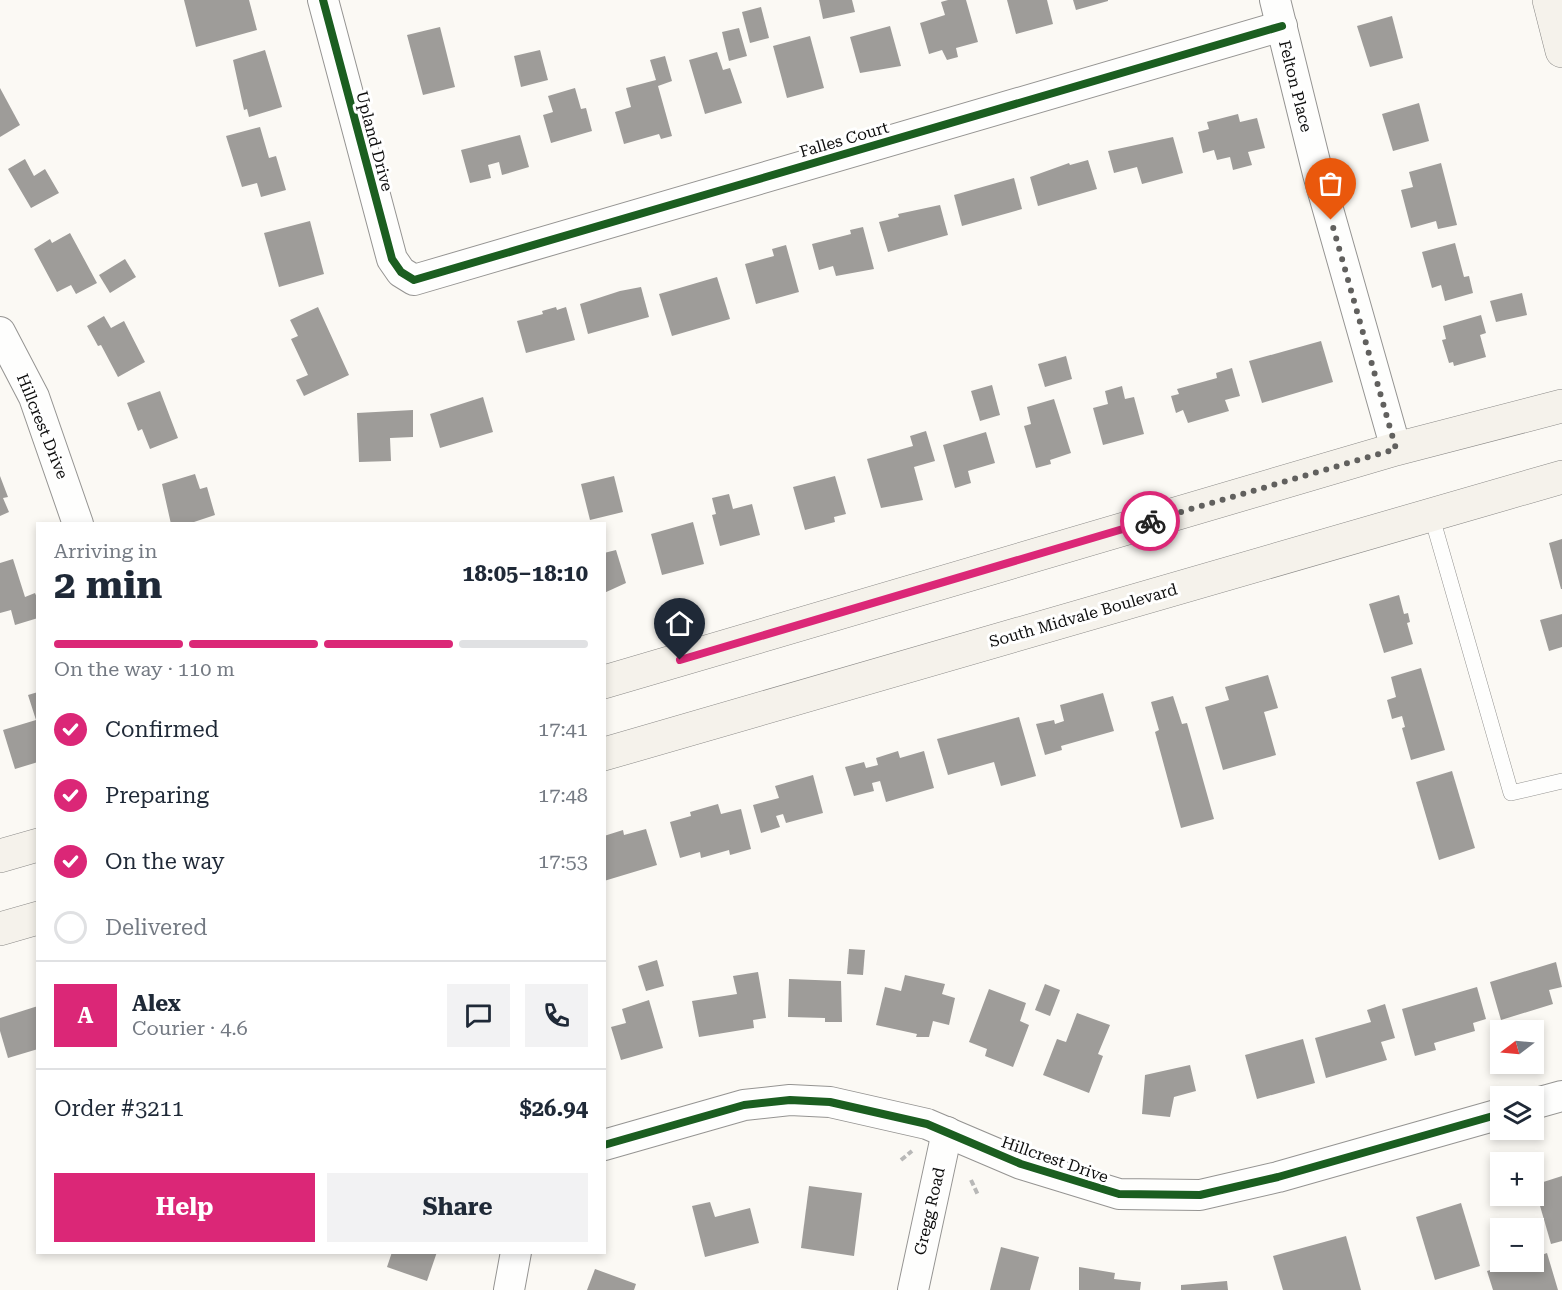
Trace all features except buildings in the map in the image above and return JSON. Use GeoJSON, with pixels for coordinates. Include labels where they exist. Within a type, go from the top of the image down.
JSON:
{"type":"FeatureCollection","features":[{"type":"Feature","properties":{"kind":"main road"},"geometry":{"type":"LineString","coordinates":[[1549,0],[1562,51]]}},
{"type":"Feature","properties":{"kind":"main road"},"geometry":{"type":"LineString","coordinates":[[606,681],[1396,449],[1562,406]]}},
{"type":"Feature","properties":{"kind":"main road","name":"South Midvale Boulevard"},"geometry":{"type":"LineString","coordinates":[[606,753],[1562,477]]}},
{"type":"Feature","properties":{"kind":"main road"},"geometry":{"type":"LineString","coordinates":[[0,856],[36,845]]}},
{"type":"Feature","properties":{"kind":"main road"},"geometry":{"type":"LineString","coordinates":[[0,929],[36,919]]}},
{"type":"Feature","properties":{"kind":"street","name":"Upland Drive"},"geometry":{"type":"LineString","coordinates":[[323,0],[392,259],[401,272],[414,280]]}},
{"type":"Feature","properties":{"kind":"street","name":"Falles Court"},"geometry":{"type":"LineString","coordinates":[[414,280],[1278,13]]}},
{"type":"Feature","properties":{"kind":"street","name":"Felton Place"},"geometry":{"type":"LineString","coordinates":[[1278,13],[1318,174],[1396,449]]}},
{"type":"Feature","properties":{"kind":"street","name":"Hillcrest Drive"},"geometry":{"type":"LineString","coordinates":[[2,340],[34,397],[77,522]]}},
{"type":"Feature","properties":{"kind":"street"},"geometry":{"type":"LineString","coordinates":[[1544,1101],[1562,1096]]}},
{"type":"Feature","properties":{"kind":"street","name":"Hillcrest Drive"},"geometry":{"type":"LineString","coordinates":[[606,1144],[744,1105],[790,1100],[830,1102],[866,1108],[927,1124],[1021,1164],[1119,1194],[1200,1195],[1278,1177],[1490,1117]]}},
{"type":"Feature","properties":{"kind":"street","name":"Gregg Road"},"geometry":{"type":"LineString","coordinates":[[913,1290],[913,1278],[946,1132]]}},
{"type":"Feature","properties":{"kind":"street"},"geometry":{"type":"LineString","coordinates":[[509,1290],[516,1254]]}},
{"type":"Feature","properties":{"kind":"lane"},"geometry":{"type":"LineString","coordinates":[[1431,514],[1510,793],[1562,781]]}},
{"type":"Feature","properties":{"kind":"path"},"geometry":{"type":"LineString","coordinates":[[901,1160],[912,1151]]}},
{"type":"Feature","properties":{"kind":"path"},"geometry":{"type":"LineString","coordinates":[[971,1180],[978,1195]]}},
{"type":"Feature","properties":{"kind":"cycle path"},"geometry":{"type":"LineString","coordinates":[[323,0],[392,259],[401,272],[414,280],[1282,26]]}},
{"type":"Feature","properties":{"kind":"cycle path"},"geometry":{"type":"LineString","coordinates":[[606,1144],[744,1105],[790,1100],[830,1102],[927,1124],[1021,1164],[1119,1194],[1200,1195],[1278,1177],[1490,1117]]}},
{"type":"Feature","properties":{"kind":"way so far"},"geometry":{"type":"LineString","coordinates":[[1150,521],[1396,449],[1331,220]]}},
{"type":"Feature","properties":{"kind":"route"},"geometry":{"type":"LineString","coordinates":[[680,660],[1150,521]]}}]}
